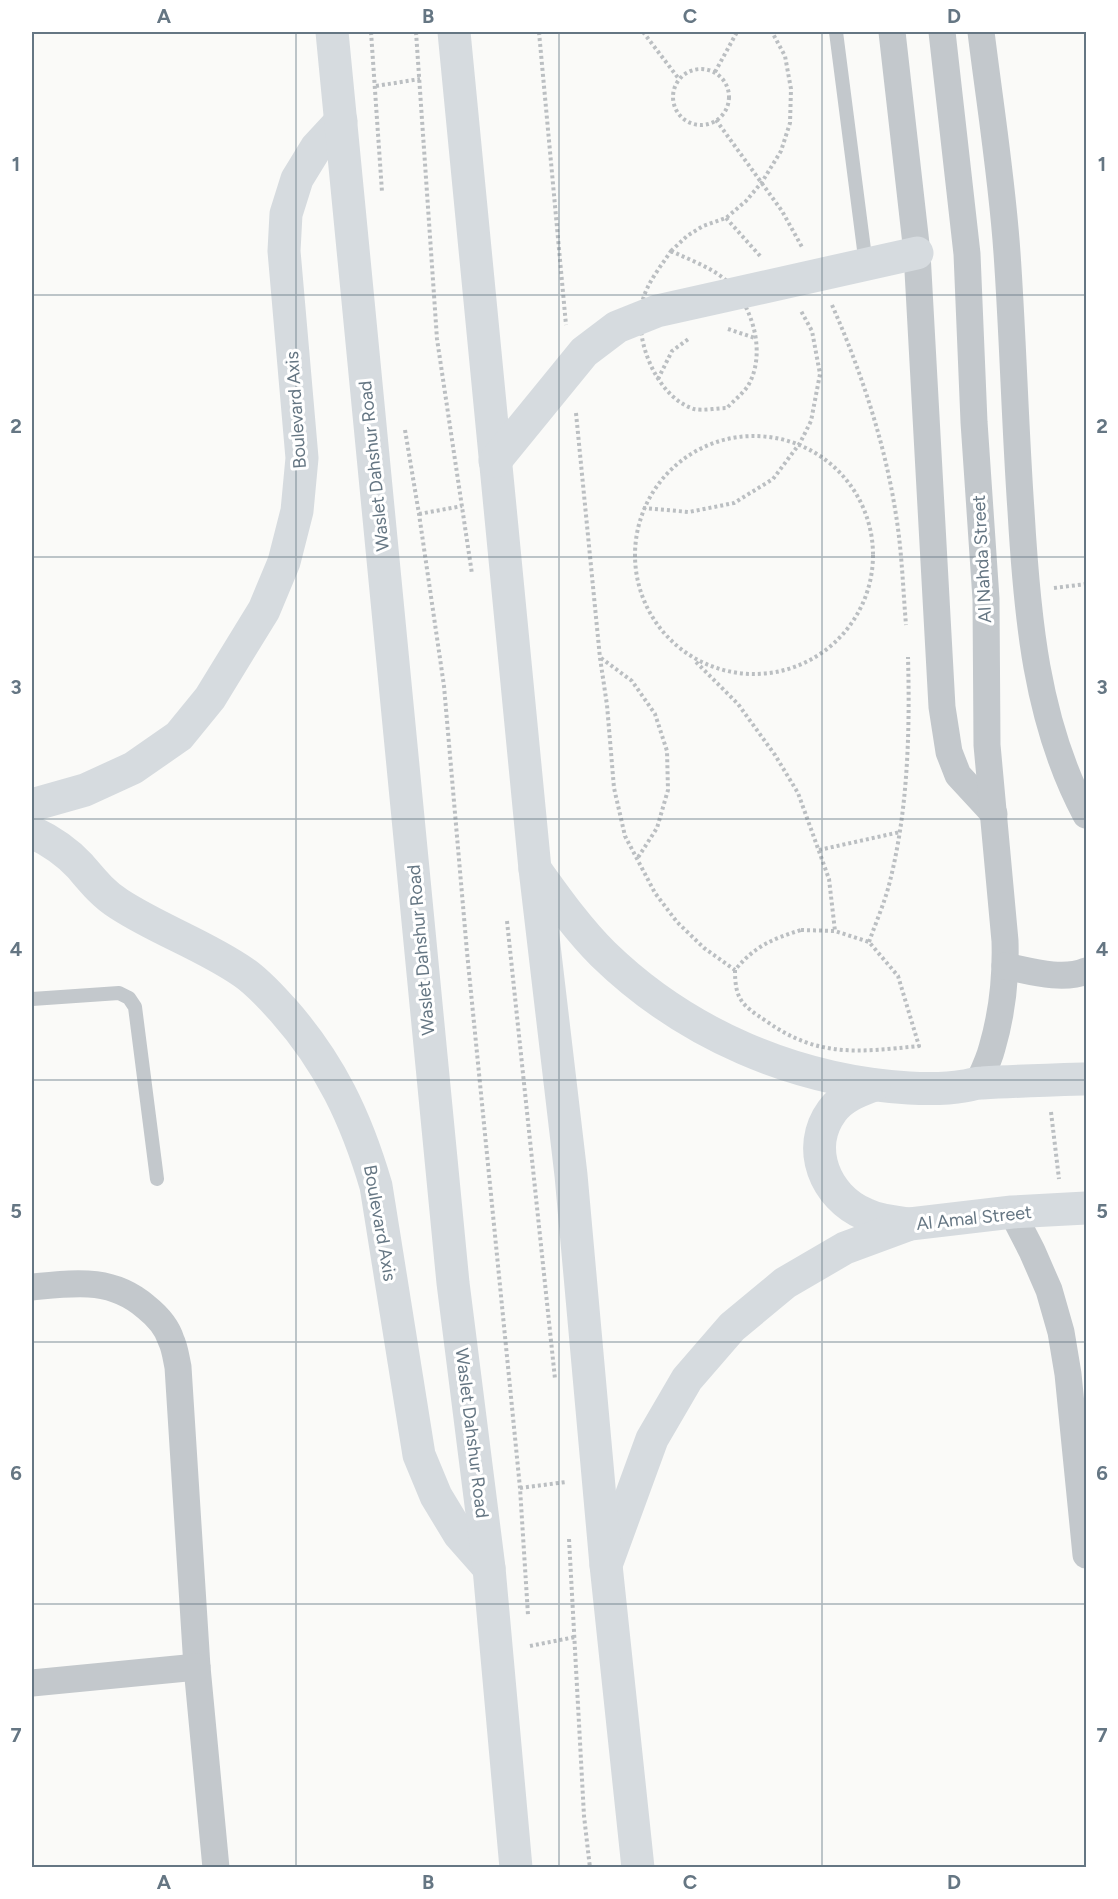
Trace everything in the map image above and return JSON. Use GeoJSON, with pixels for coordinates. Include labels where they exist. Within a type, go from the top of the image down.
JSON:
{"type":"FeatureCollection","features":[{"type":"Feature","properties":{"kind":"main road","name":"Waslet Dahshur Road"},"geometry":{"type":"LineString","coordinates":[[332,32],[453,1283],[489,1568],[516,1868]]}},
{"type":"Feature","properties":{"kind":"main road"},"geometry":{"type":"LineString","coordinates":[[453,32],[535,869],[571,1174],[606,1565],[639,1868]]}},
{"type":"Feature","properties":{"kind":"main road","name":"Boulevard Axis"},"geometry":{"type":"LineString","coordinates":[[32,805],[85,790],[134,768],[178,736],[210,698],[264,610],[284,562],[297,511],[302,458],[284,251],[286,214],[297,179],[316,148],[341,121]]}},
{"type":"Feature","properties":{"kind":"main road"},"geometry":{"type":"LineString","coordinates":[[495,461],[570,367],[599,339],[617,327],[641,316],[917,253]]}},
{"type":"Feature","properties":{"kind":"main road","name":"Boulevard Axis"},"geometry":{"type":"LineString","coordinates":[[32,832],[60,849],[78,864],[103,892],[118,904],[205,949],[246,974],[297,1026],[328,1070],[353,1118],[376,1186],[419,1455],[436,1496],[459,1534],[489,1568]]}},
{"type":"Feature","properties":{"kind":"main road"},"geometry":{"type":"LineString","coordinates":[[535,869],[567,913],[603,954],[644,990],[689,1021],[738,1047],[782,1064],[827,1077],[874,1085],[922,1088],[963,1087],[978,1083],[1086,1079]]}},
{"type":"Feature","properties":{"kind":"main road"},"geometry":{"type":"LineString","coordinates":[[874,1085],[850,1094],[832,1111],[821,1134],[819,1159],[828,1182],[843,1200],[863,1214],[886,1221],[909,1224]]}},
{"type":"Feature","properties":{"kind":"main road","name":"Al Amal Street"},"geometry":{"type":"LineString","coordinates":[[606,1565],[652,1439],[687,1379],[732,1327],[785,1283],[845,1248],[909,1224],[1011,1212],[1075,1209]]}},
{"type":"Feature","properties":{"kind":"street"},"geometry":{"type":"LineString","coordinates":[[892,32],[917,253],[942,708],[950,752],[958,776],[994,814]]}},
{"type":"Feature","properties":{"kind":"street","name":"Al Nahda Street"},"geometry":{"type":"LineString","coordinates":[[942,32],[967,254],[974,422],[986,599],[987,745],[1005,966],[992,1048],[978,1083]]}},
{"type":"Feature","properties":{"kind":"street"},"geometry":{"type":"LineString","coordinates":[[945,61],[983,44],[1007,251],[1026,592],[1036,665],[1052,733],[1077,798],[1086,815]]}},
{"type":"Feature","properties":{"kind":"street"},"geometry":{"type":"LineString","coordinates":[[1005,966],[1049,974],[1081,974],[1086,971]]}},
{"type":"Feature","properties":{"kind":"street"},"geometry":{"type":"LineString","coordinates":[[1011,1212],[1049,1290],[1061,1332],[1068,1374],[1086,1555]]}},
{"type":"Feature","properties":{"kind":"street"},"geometry":{"type":"LineString","coordinates":[[32,1287],[78,1283],[106,1285],[133,1296],[156,1314],[171,1339],[178,1367],[197,1667],[216,1868]]}},
{"type":"Feature","properties":{"kind":"street"},"geometry":{"type":"LineString","coordinates":[[32,1683],[197,1667]]}},
{"type":"Feature","properties":{"kind":"lane"},"geometry":{"type":"LineString","coordinates":[[836,32],[866,265]]}},
{"type":"Feature","properties":{"kind":"lane"},"geometry":{"type":"LineString","coordinates":[[32,999],[119,993],[129,998],[135,1007],[157,1179]]}},
{"type":"Feature","properties":{"kind":"path"},"geometry":{"type":"LineString","coordinates":[[371,32],[383,204]]}},
{"type":"Feature","properties":{"kind":"path"},"geometry":{"type":"LineString","coordinates":[[416,32],[437,339],[472,575]]}},
{"type":"Feature","properties":{"kind":"path"},"geometry":{"type":"LineString","coordinates":[[539,32],[570,367],[581,451],[614,788],[625,836],[655,892],[677,922],[704,948],[735,970]]}},
{"type":"Feature","properties":{"kind":"path"},"geometry":{"type":"LineString","coordinates":[[643,32],[679,79]]}},
{"type":"Feature","properties":{"kind":"path"},"geometry":{"type":"LineString","coordinates":[[715,72],[737,32]]}},
{"type":"Feature","properties":{"kind":"path"},"geometry":{"type":"LineString","coordinates":[[671,251],[704,226],[726,218],[746,201],[762,182],[781,151],[790,123],[791,89],[785,56],[772,32]]}},
{"type":"Feature","properties":{"kind":"path"},"geometry":{"type":"LineString","coordinates":[[705,69],[715,72],[723,80],[728,90],[729,101],[724,112],[716,120],[707,124],[688,122],[680,116],[675,107],[674,88],[686,72],[705,69]]}},
{"type":"Feature","properties":{"kind":"path"},"geometry":{"type":"LineString","coordinates":[[376,86],[420,79]]}},
{"type":"Feature","properties":{"kind":"path"},"geometry":{"type":"LineString","coordinates":[[716,120],[782,211],[818,275],[853,354],[876,424],[896,515],[907,634]]}},
{"type":"Feature","properties":{"kind":"path"},"geometry":{"type":"LineString","coordinates":[[642,508],[689,512],[734,503],[773,479],[800,443],[812,421],[820,374],[812,331],[783,283],[726,218]]}},
{"type":"Feature","properties":{"kind":"path"},"geometry":{"type":"LineString","coordinates":[[727,328],[756,339]]}},
{"type":"Feature","properties":{"kind":"path"},"geometry":{"type":"LineString","coordinates":[[658,379],[672,351],[696,333]]}},
{"type":"Feature","properties":{"kind":"path"},"geometry":{"type":"LineString","coordinates":[[404,423],[420,514],[444,686],[467,952],[520,1488],[528,1624]]}},
{"type":"Feature","properties":{"kind":"path"},"geometry":{"type":"LineString","coordinates":[[694,660],[740,675],[788,671],[831,648],[862,611],[875,564],[868,516],[843,474],[800,443],[757,434],[710,442],[670,468],[642,508],[633,550],[640,593],[661,632],[694,660],[738,704],[775,755],[798,793],[829,879],[835,931]]}},
{"type":"Feature","properties":{"kind":"path"},"geometry":{"type":"LineString","coordinates":[[420,514],[462,506]]}},
{"type":"Feature","properties":{"kind":"path"},"geometry":{"type":"LineString","coordinates":[[869,942],[890,883],[900,832],[910,716],[907,646]]}},
{"type":"Feature","properties":{"kind":"path"},"geometry":{"type":"LineString","coordinates":[[600,658],[632,681],[655,714],[667,751],[668,790],[657,828],[637,859]]}},
{"type":"Feature","properties":{"kind":"path"},"geometry":{"type":"LineString","coordinates":[[819,850],[900,832]]}},
{"type":"Feature","properties":{"kind":"path"},"geometry":{"type":"LineString","coordinates":[[506,911],[556,1387]]}},
{"type":"Feature","properties":{"kind":"path"},"geometry":{"type":"LineString","coordinates":[[801,930],[835,931],[869,942],[898,976],[919,1046],[861,1052],[821,1048],[784,1034],[748,1008],[735,990],[735,970],[747,955],[774,938],[801,930]]}},
{"type":"Feature","properties":{"kind":"path"},"geometry":{"type":"LineString","coordinates":[[1047,1080],[1075,1209]]}},
{"type":"Feature","properties":{"kind":"path"},"geometry":{"type":"LineString","coordinates":[[520,1488],[566,1482],[564,1471]]}},
{"type":"Feature","properties":{"kind":"path"},"geometry":{"type":"LineString","coordinates":[[569,1530],[584,1816],[590,1868]]}},
{"type":"Feature","properties":{"kind":"path"},"geometry":{"type":"LineString","coordinates":[[529,1635],[530,1646],[575,1637]]}}]}
